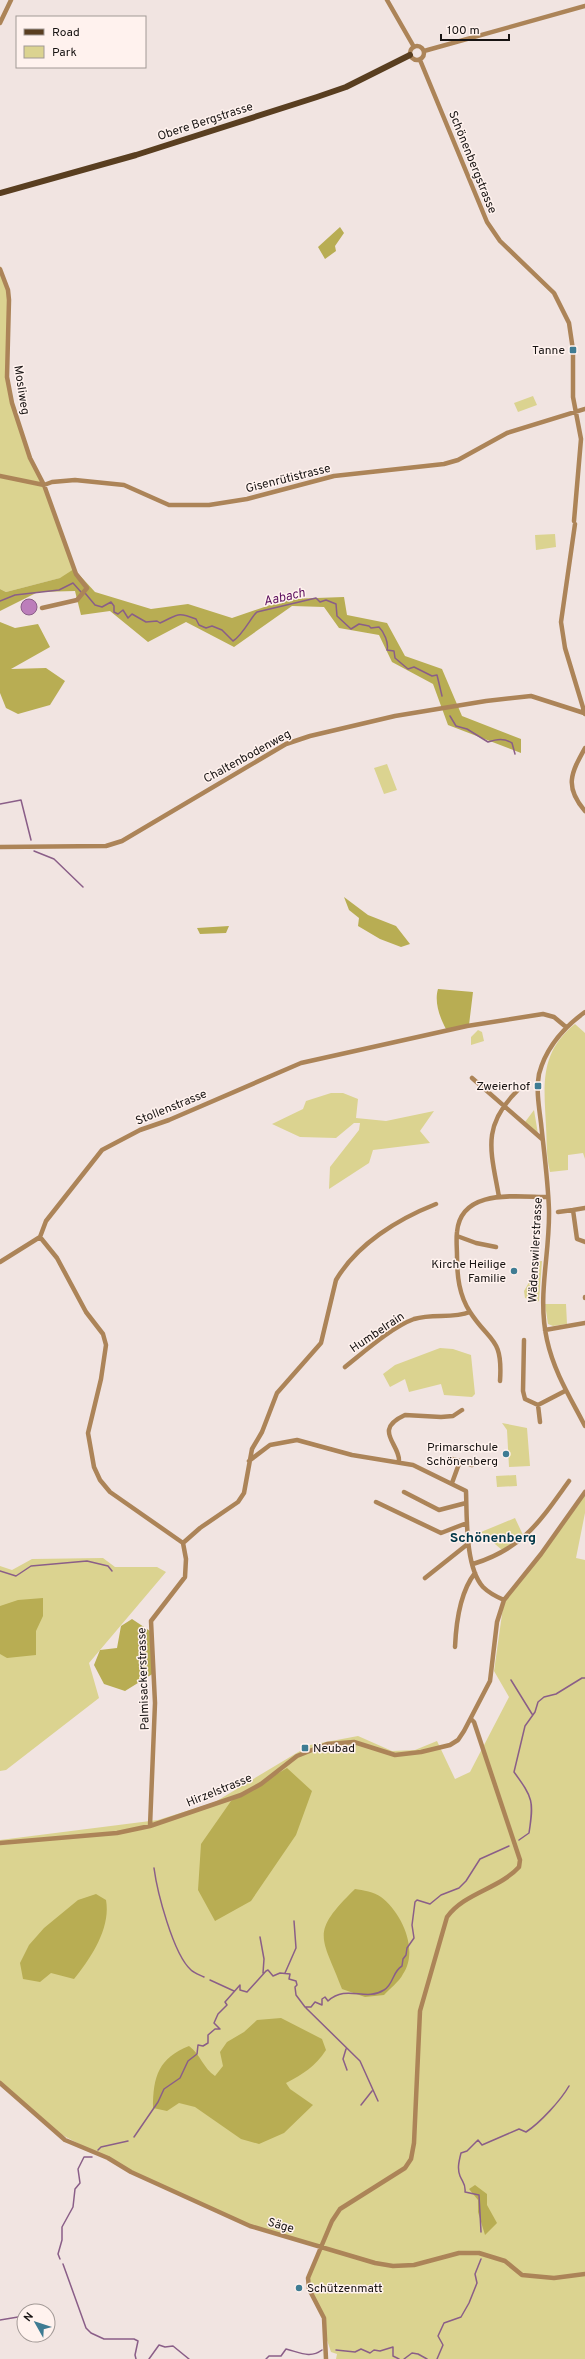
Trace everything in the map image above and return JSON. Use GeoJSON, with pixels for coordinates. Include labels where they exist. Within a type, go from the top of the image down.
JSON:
{"type":"FeatureCollection","features":[{"type":"Feature","properties":{"kind":"main road","name":"Obere Bergstrasse"},"geometry":{"type":"LineString","coordinates":[[0,193],[113,162],[329,93],[410,55]]}},
{"type":"Feature","properties":{"kind":"street"},"geometry":{"type":"LineString","coordinates":[[0,23],[11,0]]}},
{"type":"Feature","properties":{"kind":"street"},"geometry":{"type":"LineString","coordinates":[[387,0],[414,47]]}},
{"type":"Feature","properties":{"kind":"street"},"geometry":{"type":"LineString","coordinates":[[424,51],[585,6]]}},
{"type":"Feature","properties":{"kind":"street"},"geometry":{"type":"LineString","coordinates":[[420,46],[424,51],[424,56],[420,60],[414,60],[410,55],[414,47],[420,46]]}},
{"type":"Feature","properties":{"kind":"street","name":"Schönenbergstrasse"},"geometry":{"type":"LineString","coordinates":[[420,60],[487,222],[500,241],[539,278],[557,299],[569,323],[573,344],[573,388],[576,410]]}},
{"type":"Feature","properties":{"kind":"street","name":"Mosliweg"},"geometry":{"type":"LineString","coordinates":[[0,269],[8,290],[9,300],[7,377],[12,403],[30,458],[44,484],[76,574],[87,588],[77,600],[42,608]]}},
{"type":"Feature","properties":{"kind":"street","name":"Gisenrütistrasse"},"geometry":{"type":"LineString","coordinates":[[0,476],[44,484],[75,480],[118,484],[140,490],[169,506],[209,505],[247,499],[334,476],[444,464],[458,460],[507,433],[576,410],[585,409]]}},
{"type":"Feature","properties":{"kind":"street"},"geometry":{"type":"LineString","coordinates":[[576,410],[581,439],[575,522],[561,622],[564,642],[585,715]]}},
{"type":"Feature","properties":{"kind":"street","name":"Chaltenbodenweg"},"geometry":{"type":"LineString","coordinates":[[0,847],[106,846],[122,841],[286,744],[310,736],[395,716],[486,701],[531,696],[585,715]]}},
{"type":"Feature","properties":{"kind":"street"},"geometry":{"type":"LineString","coordinates":[[585,748],[573,770],[571,781],[575,797],[585,811]]}},
{"type":"Feature","properties":{"kind":"street","name":"Wädenswilerstrasse"},"geometry":{"type":"LineString","coordinates":[[585,1012],[566,1027],[554,1041],[540,1074],[538,1095],[548,1197],[549,1226],[542,1295],[545,1330],[550,1355],[565,1391],[585,1426]]}},
{"type":"Feature","properties":{"kind":"street","name":"Stollenstrasse"},"geometry":{"type":"LineString","coordinates":[[40,1237],[46,1222],[94,1158],[102,1150],[121,1139],[301,1063],[398,1043],[467,1026],[543,1014],[554,1017],[566,1027]]}},
{"type":"Feature","properties":{"kind":"street"},"geometry":{"type":"LineString","coordinates":[[472,1078],[542,1139]]}},
{"type":"Feature","properties":{"kind":"street"},"geometry":{"type":"LineString","coordinates":[[499,1197],[491,1150],[492,1131],[503,1105],[517,1091]]}},
{"type":"Feature","properties":{"kind":"street"},"geometry":{"type":"LineString","coordinates":[[500,1381],[501,1365],[498,1349],[493,1338],[470,1312],[461,1294],[457,1275],[457,1236],[462,1217],[470,1206],[484,1199],[499,1197],[548,1197]]}},
{"type":"Feature","properties":{"kind":"street"},"geometry":{"type":"LineString","coordinates":[[0,1262],[40,1237],[57,1258],[86,1312],[103,1334],[106,1345],[103,1372],[88,1433],[91,1457],[100,1480],[110,1492],[182,1543],[200,1528],[238,1502],[244,1493],[252,1449],[262,1432],[277,1393],[321,1343],[336,1280],[342,1271],[362,1247],[419,1211],[436,1204]]}},
{"type":"Feature","properties":{"kind":"street"},"geometry":{"type":"LineString","coordinates":[[558,1212],[585,1208]]}},
{"type":"Feature","properties":{"kind":"street"},"geometry":{"type":"LineString","coordinates":[[572,1210],[576,1239],[585,1242]]}},
{"type":"Feature","properties":{"kind":"street"},"geometry":{"type":"LineString","coordinates":[[457,1236],[476,1244],[496,1247]]}},
{"type":"Feature","properties":{"kind":"street","name":"Humbelrain"},"geometry":{"type":"LineString","coordinates":[[344,1367],[413,1319],[428,1316],[456,1316],[470,1312]]}},
{"type":"Feature","properties":{"kind":"street"},"geometry":{"type":"LineString","coordinates":[[545,1330],[585,1323]]}},
{"type":"Feature","properties":{"kind":"street"},"geometry":{"type":"LineString","coordinates":[[524,1340],[523,1390],[525,1399],[538,1405]]}},
{"type":"Feature","properties":{"kind":"street"},"geometry":{"type":"LineString","coordinates":[[538,1405],[565,1391]]}},
{"type":"Feature","properties":{"kind":"street"},"geometry":{"type":"LineString","coordinates":[[538,1405],[540,1422]]}},
{"type":"Feature","properties":{"kind":"street"},"geometry":{"type":"LineString","coordinates":[[399,1461],[400,1458],[389,1439],[390,1430],[398,1418],[405,1415],[453,1416],[462,1410]]}},
{"type":"Feature","properties":{"kind":"street"},"geometry":{"type":"LineString","coordinates":[[249,1461],[270,1445],[297,1440],[352,1455],[399,1461],[420,1468],[452,1483],[466,1491],[469,1543],[475,1573],[483,1586],[504,1600]]}},
{"type":"Feature","properties":{"kind":"street"},"geometry":{"type":"LineString","coordinates":[[452,1459],[472,1465]]}},
{"type":"Feature","properties":{"kind":"street"},"geometry":{"type":"LineString","coordinates":[[452,1483],[460,1461]]}},
{"type":"Feature","properties":{"kind":"street"},"geometry":{"type":"LineString","coordinates":[[473,1564],[496,1555],[527,1534],[538,1524],[569,1480]]}},
{"type":"Feature","properties":{"kind":"street"},"geometry":{"type":"LineString","coordinates":[[404,1492],[439,1510],[466,1503]]}},
{"type":"Feature","properties":{"kind":"street","name":"Hirzelstrasse"},"geometry":{"type":"LineString","coordinates":[[0,1843],[117,1833],[150,1826],[240,1795],[261,1784],[291,1760],[319,1746],[346,1742],[361,1744],[389,1754],[421,1752],[444,1748],[455,1742],[471,1719],[490,1681],[497,1622],[504,1600],[541,1554],[585,1492]]}},
{"type":"Feature","properties":{"kind":"street"},"geometry":{"type":"LineString","coordinates":[[376,1502],[441,1533],[467,1523]]}},
{"type":"Feature","properties":{"kind":"street","name":"Palmisackerstrasse"},"geometry":{"type":"LineString","coordinates":[[150,1826],[155,1711],[151,1620],[184,1577],[186,1559],[182,1543]]}},
{"type":"Feature","properties":{"kind":"street"},"geometry":{"type":"LineString","coordinates":[[425,1578],[469,1543]]}},
{"type":"Feature","properties":{"kind":"street"},"geometry":{"type":"LineString","coordinates":[[455,1647],[460,1609],[469,1580],[475,1573]]}},
{"type":"Feature","properties":{"kind":"street"},"geometry":{"type":"LineString","coordinates":[[326,2359],[324,2318],[308,2289],[308,2278],[332,2221],[340,2209],[405,2168],[411,2159],[414,2143],[420,2011],[447,1917],[453,1908],[503,1880],[519,1867],[520,1860],[515,1844],[474,1722],[471,1719]]}},
{"type":"Feature","properties":{"kind":"street","name":"Säge"},"geometry":{"type":"LineString","coordinates":[[0,2083],[65,2140],[108,2158],[131,2172],[250,2226],[393,2266],[414,2265],[459,2253],[478,2253],[505,2262],[522,2275],[554,2278],[585,2274]]}},
{"type":"Feature","properties":{"kind":"green space"},"geometry":{"type":"Polygon","coordinates":[[[0,266],[8,290],[7,377],[19,429],[44,485],[76,574],[6,592],[0,589],[0,266]]]}},
{"type":"Feature","properties":{"kind":"green space"},"geometry":{"type":"Polygon","coordinates":[[[533,396],[537,405],[518,412],[514,403],[533,396]]]}},
{"type":"Feature","properties":{"kind":"green space"},"geometry":{"type":"Polygon","coordinates":[[[555,534],[556,547],[536,550],[535,535],[555,534]]]}},
{"type":"Feature","properties":{"kind":"green space"},"geometry":{"type":"Polygon","coordinates":[[[387,764],[397,790],[384,794],[374,768],[387,764]]]}},
{"type":"Feature","properties":{"kind":"green space"},"geometry":{"type":"Polygon","coordinates":[[[575,1024],[585,1033],[585,1159],[583,1153],[568,1155],[568,1170],[550,1172],[547,1155],[545,1097],[546,1070],[549,1058],[555,1046],[563,1035],[575,1024]]]}},
{"type":"Feature","properties":{"kind":"green space"},"geometry":{"type":"Polygon","coordinates":[[[478,1030],[482,1032],[484,1041],[471,1045],[471,1037],[478,1030]]]}},
{"type":"Feature","properties":{"kind":"green space"},"geometry":{"type":"Polygon","coordinates":[[[331,1093],[343,1093],[358,1099],[356,1118],[386,1121],[434,1111],[420,1131],[430,1143],[373,1150],[369,1163],[329,1189],[330,1167],[359,1130],[360,1123],[354,1123],[336,1138],[300,1137],[272,1124],[303,1109],[306,1101],[331,1093]]]}},
{"type":"Feature","properties":{"kind":"green space"},"geometry":{"type":"Polygon","coordinates":[[[534,1110],[538,1134],[525,1122],[534,1110]]]}},
{"type":"Feature","properties":{"kind":"green space"},"geometry":{"type":"Polygon","coordinates":[[[542,1261],[539,1301],[537,1302],[525,1298],[524,1291],[531,1279],[533,1262],[542,1261]]]}},
{"type":"Feature","properties":{"kind":"green space"},"geometry":{"type":"Polygon","coordinates":[[[545,1304],[566,1304],[567,1324],[553,1326],[548,1324],[545,1304]]]}},
{"type":"Feature","properties":{"kind":"green space"},"geometry":{"type":"Polygon","coordinates":[[[440,1348],[453,1349],[471,1355],[475,1394],[472,1397],[444,1395],[441,1384],[409,1392],[405,1379],[390,1387],[383,1374],[395,1365],[440,1348]]]}},
{"type":"Feature","properties":{"kind":"green space"},"geometry":{"type":"Polygon","coordinates":[[[502,1423],[527,1428],[530,1466],[509,1467],[507,1430],[502,1423]]]}},
{"type":"Feature","properties":{"kind":"green space"},"geometry":{"type":"Polygon","coordinates":[[[516,1475],[517,1486],[497,1487],[496,1476],[516,1475]]]}},
{"type":"Feature","properties":{"kind":"green space"},"geometry":{"type":"Polygon","coordinates":[[[585,1492],[585,1513],[576,1558],[585,1560],[585,2359],[336,2359],[337,2354],[331,2352],[326,2337],[324,2318],[309,2289],[308,2278],[321,2247],[250,2226],[131,2172],[53,2130],[0,2083],[0,1840],[158,1820],[215,1802],[310,1745],[358,1736],[392,1751],[415,1750],[437,1741],[455,1779],[470,1772],[509,1697],[494,1671],[504,1600],[541,1554],[585,1492]]]}},
{"type":"Feature","properties":{"kind":"green space"},"geometry":{"type":"Polygon","coordinates":[[[515,1518],[523,1535],[502,1550],[481,1532],[515,1518]]]}},
{"type":"Feature","properties":{"kind":"green space"},"geometry":{"type":"Polygon","coordinates":[[[103,1558],[115,1567],[157,1567],[166,1572],[89,1663],[99,1698],[6,1770],[0,1771],[0,1566],[12,1570],[32,1559],[103,1558]]]}},
{"type":"Feature","properties":{"kind":"shaded area"},"geometry":{"type":"Polygon","coordinates":[[[340,227],[344,233],[335,246],[336,251],[325,259],[318,247],[340,227]]]}},
{"type":"Feature","properties":{"kind":"shaded area"},"geometry":{"type":"Polygon","coordinates":[[[74,569],[95,592],[151,609],[188,604],[232,618],[288,599],[344,597],[347,615],[387,623],[405,656],[442,669],[462,716],[521,739],[521,753],[448,725],[433,684],[392,662],[379,635],[339,628],[324,607],[292,606],[234,647],[186,622],[148,642],[110,611],[81,615],[75,591],[38,592],[0,611],[0,589],[6,592],[60,578],[74,569]]]}},
{"type":"Feature","properties":{"kind":"shaded area"},"geometry":{"type":"Polygon","coordinates":[[[26,599],[32,599],[37,604],[35,613],[32,615],[26,615],[21,610],[21,604],[26,599]]]}},
{"type":"Feature","properties":{"kind":"shaded area"},"geometry":{"type":"Polygon","coordinates":[[[0,622],[15,628],[38,624],[50,647],[11,669],[46,668],[65,681],[50,705],[18,714],[6,708],[0,693],[0,622]]]}},
{"type":"Feature","properties":{"kind":"shaded area"},"geometry":{"type":"Polygon","coordinates":[[[344,897],[368,915],[396,926],[410,944],[401,947],[380,939],[358,926],[359,918],[349,910],[344,897]]]}},
{"type":"Feature","properties":{"kind":"shaded area"},"geometry":{"type":"Polygon","coordinates":[[[229,926],[226,933],[200,934],[197,928],[229,926]]]}},
{"type":"Feature","properties":{"kind":"shaded area"},"geometry":{"type":"Polygon","coordinates":[[[438,989],[473,992],[469,1025],[446,1029],[437,1004],[438,989]]]}},
{"type":"Feature","properties":{"kind":"shaded area"},"geometry":{"type":"Polygon","coordinates":[[[43,1598],[43,1616],[36,1631],[36,1655],[7,1658],[0,1654],[0,1606],[18,1600],[43,1598]]]}},
{"type":"Feature","properties":{"kind":"shaded area"},"geometry":{"type":"Polygon","coordinates":[[[132,1619],[150,1631],[154,1673],[125,1691],[104,1684],[94,1665],[100,1650],[117,1648],[121,1626],[132,1619]]]}},
{"type":"Feature","properties":{"kind":"shaded area"},"geometry":{"type":"Polygon","coordinates":[[[287,1768],[312,1791],[296,1835],[251,1901],[215,1921],[198,1890],[201,1844],[231,1801],[287,1768]]]}},
{"type":"Feature","properties":{"kind":"shaded area"},"geometry":{"type":"Polygon","coordinates":[[[355,1889],[381,1897],[396,1912],[406,1932],[409,1943],[408,1964],[399,1980],[384,1995],[365,1997],[342,1989],[325,1946],[325,1926],[340,1904],[355,1889]]]}},
{"type":"Feature","properties":{"kind":"shaded area"},"geometry":{"type":"Polygon","coordinates":[[[96,1894],[106,1900],[106,1921],[103,1932],[93,1952],[74,1979],[51,1973],[40,1982],[23,1979],[20,1963],[29,1945],[44,1928],[78,1900],[96,1894]]]}},
{"type":"Feature","properties":{"kind":"shaded area"},"geometry":{"type":"Polygon","coordinates":[[[281,2018],[322,2039],[326,2050],[318,2061],[308,2070],[286,2083],[290,2089],[313,2105],[284,2133],[259,2144],[241,2139],[195,2107],[179,2103],[167,2111],[153,2108],[156,2077],[164,2062],[171,2056],[189,2046],[215,2076],[223,2066],[220,2052],[227,2042],[244,2032],[257,2020],[281,2018]]]}},
{"type":"Feature","properties":{"kind":"shaded area"},"geometry":{"type":"Polygon","coordinates":[[[475,2185],[487,2194],[487,2205],[497,2223],[485,2235],[478,2212],[478,2200],[469,2189],[475,2185]]]}},
{"type":"Feature","properties":{"kind":"waterway","name":"Aabach"},"geometry":{"type":"LineString","coordinates":[[0,601],[15,595],[59,590],[73,583],[81,592]]}},
{"type":"Feature","properties":{"kind":"waterway","name":"Aabach"},"geometry":{"type":"LineString","coordinates":[[85,593],[95,605],[102,607],[111,602],[114,606],[114,612],[118,614],[123,610],[128,618],[132,614],[146,622],[157,621],[160,623],[174,616],[184,615],[196,619],[199,625],[206,628],[212,626],[222,630],[233,641],[257,612],[316,598],[320,602],[326,600],[336,604],[337,616],[351,629],[359,624],[369,626],[371,628],[379,627],[386,638],[387,650],[394,651],[395,658],[408,669],[414,667],[432,676],[437,675],[442,696]]}},
{"type":"Feature","properties":{"kind":"waterway","name":"Aabach"},"geometry":{"type":"LineString","coordinates":[[450,716],[456,726],[467,729],[488,742],[494,740],[506,740],[512,743],[515,754]]}},
{"type":"Feature","properties":{"kind":"waterway"},"geometry":{"type":"LineString","coordinates":[[0,804],[21,800],[31,840]]}},
{"type":"Feature","properties":{"kind":"waterway"},"geometry":{"type":"LineString","coordinates":[[34,851],[54,859],[83,887]]}},
{"type":"Feature","properties":{"kind":"waterway"},"geometry":{"type":"LineString","coordinates":[[0,1571],[16,1576],[31,1566],[87,1561],[108,1566],[112,1571]]}},
{"type":"Feature","properties":{"kind":"waterway"},"geometry":{"type":"LineString","coordinates":[[519,1840],[529,1833],[531,1814],[528,1794],[514,1772],[525,1726],[535,1712],[538,1702],[544,1697],[556,1694],[582,1678],[585,1678]]}},
{"type":"Feature","properties":{"kind":"waterway"},"geometry":{"type":"LineString","coordinates":[[511,1680],[532,1714]]}},
{"type":"Feature","properties":{"kind":"waterway"},"geometry":{"type":"LineString","coordinates":[[134,2137],[158,2102],[164,2089],[180,2078],[188,2061],[197,2054],[198,2045],[203,2046],[208,2043],[208,2035],[215,2029],[220,2029],[214,2023],[218,2014],[227,2005],[225,2002],[240,1985],[240,1990],[247,1992],[268,1970],[273,1976],[280,1973],[290,1974],[289,1979],[296,1981],[296,1995],[305,2007],[311,2007],[315,2002],[322,2005],[322,1999],[325,1997],[328,2001],[335,1996],[342,1994],[370,1994],[384,1990],[390,1985],[396,1971],[402,1966],[407,1948],[414,1938],[412,1925],[415,1902],[417,1900],[430,1904],[441,1895],[459,1888],[466,1881],[480,1859],[509,1846]]}},
{"type":"Feature","properties":{"kind":"waterway"},"geometry":{"type":"LineString","coordinates":[[154,1868],[162,1906],[178,1951],[184,1962],[191,1970],[204,1977]]}},
{"type":"Feature","properties":{"kind":"waterway"},"geometry":{"type":"LineString","coordinates":[[285,1973],[296,1948],[294,1921]]}},
{"type":"Feature","properties":{"kind":"waterway"},"geometry":{"type":"LineString","coordinates":[[260,1937],[264,1959],[263,1973]]}},
{"type":"Feature","properties":{"kind":"waterway"},"geometry":{"type":"LineString","coordinates":[[210,1980],[234,1991]]}},
{"type":"Feature","properties":{"kind":"waterway"},"geometry":{"type":"LineString","coordinates":[[306,2008],[360,2061],[378,2101]]}},
{"type":"Feature","properties":{"kind":"waterway"},"geometry":{"type":"LineString","coordinates":[[346,2049],[343,2059],[347,2070]]}},
{"type":"Feature","properties":{"kind":"waterway"},"geometry":{"type":"LineString","coordinates":[[481,2232],[479,2195],[465,2192],[465,2185],[459,2171],[461,2153],[467,2151],[478,2140],[482,2145],[519,2129],[526,2132],[550,2111],[569,2086]]}},
{"type":"Feature","properties":{"kind":"waterway"},"geometry":{"type":"LineString","coordinates":[[361,2105],[372,2091]]}},
{"type":"Feature","properties":{"kind":"waterway"},"geometry":{"type":"LineString","coordinates":[[98,2150],[101,2147],[128,2141]]}},
{"type":"Feature","properties":{"kind":"waterway"},"geometry":{"type":"LineString","coordinates":[[60,2259],[58,2254],[62,2240],[62,2227],[73,2207],[75,2189],[80,2183],[78,2169],[84,2157],[92,2157]]}},
{"type":"Feature","properties":{"kind":"waterway"},"geometry":{"type":"LineString","coordinates":[[437,2359],[443,2345],[438,2336],[444,2323],[461,2317],[469,2303],[477,2283],[475,2274],[481,2259]]}},
{"type":"Feature","properties":{"kind":"waterway"},"geometry":{"type":"LineString","coordinates":[[63,2264],[86,2328],[91,2333],[104,2339],[134,2339],[138,2341],[135,2355],[136,2359]]}},
{"type":"Feature","properties":{"kind":"waterway"},"geometry":{"type":"LineString","coordinates":[[0,2320],[16,2317]]}},
{"type":"Feature","properties":{"kind":"waterway"},"geometry":{"type":"LineString","coordinates":[[149,2359],[159,2345],[165,2347],[173,2346],[189,2359]]}},
{"type":"Feature","properties":{"kind":"waterway"},"geometry":{"type":"LineString","coordinates":[[336,2350],[355,2352],[361,2349],[370,2353],[374,2350],[380,2351],[393,2347],[393,2356],[399,2359]]}},
{"type":"Feature","properties":{"kind":"waterway"},"geometry":{"type":"LineString","coordinates":[[266,2359],[269,2356],[281,2356],[286,2349],[309,2354],[318,2353],[322,2350]]}},
{"type":"Feature","properties":{"kind":"waterway"},"geometry":{"type":"LineString","coordinates":[[404,2359],[412,2353],[418,2354],[427,2359]]}},
{"type":"Feature","properties":{"kind":"place","name":"Tanne"},"geometry":{"type":"Point","coordinates":[573,350]}},
{"type":"Feature","properties":{"kind":"place","name":"Zweierhof"},"geometry":{"type":"Point","coordinates":[538,1086]}},
{"type":"Feature","properties":{"kind":"place","name":"Kirche Heilige Familie"},"geometry":{"type":"Point","coordinates":[514,1271]}},
{"type":"Feature","properties":{"kind":"place","name":"Primarschule Schönenberg"},"geometry":{"type":"Point","coordinates":[506,1454]}},
{"type":"Feature","properties":{"kind":"place","name":"Neubad"},"geometry":{"type":"Point","coordinates":[305,1748]}},
{"type":"Feature","properties":{"kind":"place","name":"Schützenmatt"},"geometry":{"type":"Point","coordinates":[299,2288]}},
{"type":"Feature","properties":{"kind":"district","name":"Schönenberg"},"geometry":{"type":"Point","coordinates":[493,1537]}}]}
